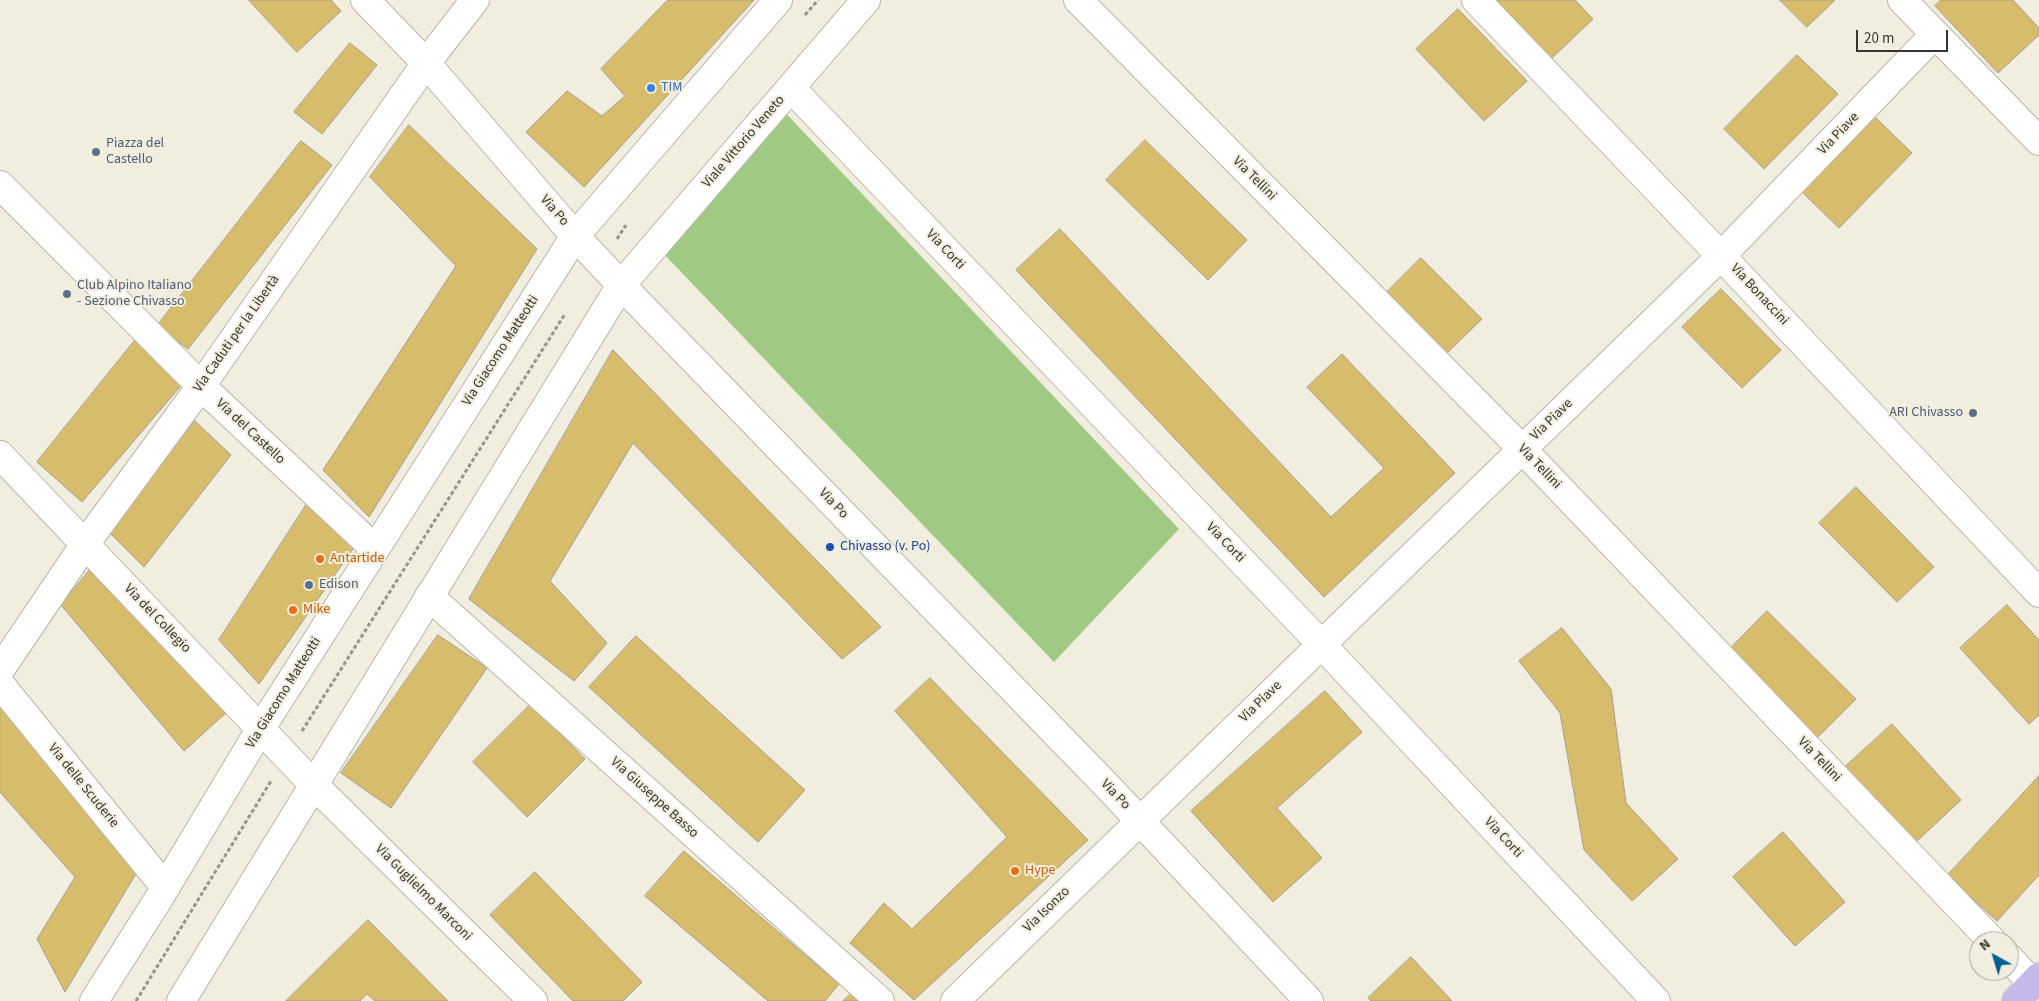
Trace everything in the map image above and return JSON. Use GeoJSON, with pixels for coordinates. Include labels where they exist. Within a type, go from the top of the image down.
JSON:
{"type":"FeatureCollection","features":[{"type":"Feature","properties":{"kind":"street","name":"Via Po"},"geometry":{"type":"LineString","coordinates":[[365,0],[426,63],[575,236],[621,285],[1139,820],[1309,1001]]}},
{"type":"Feature","properties":{"kind":"street","name":"Via Caduti per la Libertà"},"geometry":{"type":"LineString","coordinates":[[0,670],[85,544],[201,386],[426,63],[475,0]]}},
{"type":"Feature","properties":{"kind":"street"},"geometry":{"type":"LineString","coordinates":[[575,236],[778,0]]}},
{"type":"Feature","properties":{"kind":"street","name":"Viale Vittorio Veneto"},"geometry":{"type":"LineString","coordinates":[[621,285],[866,0]]}},
{"type":"Feature","properties":{"kind":"street","name":"Via Tellini"},"geometry":{"type":"LineString","coordinates":[[1078,0],[1522,449],[1982,931]]}},
{"type":"Feature","properties":{"kind":"street","name":"Via Bonaccini"},"geometry":{"type":"LineString","coordinates":[[1476,0],[2039,593]]}},
{"type":"Feature","properties":{"kind":"street"},"geometry":{"type":"LineString","coordinates":[[1902,0],[2039,141]]}},
{"type":"Feature","properties":{"kind":"street","name":"Via Piave"},"geometry":{"type":"LineString","coordinates":[[1139,820],[1721,256],[1935,34]]}},
{"type":"Feature","properties":{"kind":"street","name":"Via Corti"},"geometry":{"type":"LineString","coordinates":[[791,88],[1321,644],[1656,1001]]}},
{"type":"Feature","properties":{"kind":"street","name":"Via del Castello"},"geometry":{"type":"LineString","coordinates":[[0,185],[201,386],[375,549]]}},
{"type":"Feature","properties":{"kind":"street","name":"Via Giacomo Matteotti"},"geometry":{"type":"LineString","coordinates":[[94,1001],[261,728],[575,236]]}},
{"type":"Feature","properties":{"kind":"street"},"geometry":{"type":"LineString","coordinates":[[181,1001],[621,285]]}},
{"type":"Feature","properties":{"kind":"street","name":"Via del Collegio"},"geometry":{"type":"LineString","coordinates":[[0,455],[313,784]]}},
{"type":"Feature","properties":{"kind":"street","name":"Via Giuseppe Basso"},"geometry":{"type":"LineString","coordinates":[[429,596],[880,1001]]}},
{"type":"Feature","properties":{"kind":"street","name":"Via delle Scuderie"},"geometry":{"type":"LineString","coordinates":[[0,684],[165,887]]}},
{"type":"Feature","properties":{"kind":"street","name":"Via Guglielmo Marconi"},"geometry":{"type":"LineString","coordinates":[[313,784],[533,1001]]}},
{"type":"Feature","properties":{"kind":"street","name":"Via Isonzo"},"geometry":{"type":"LineString","coordinates":[[954,1001],[1139,820]]}},
{"type":"Feature","properties":{"kind":"street"},"geometry":{"type":"LineString","coordinates":[[2019,972],[2029,987]]}},
{"type":"Feature","properties":{"kind":"green space"},"geometry":{"type":"Polygon","coordinates":[[[779,106],[1179,529],[1054,662],[661,251],[779,106]]]}},
{"type":"Feature","properties":{"kind":"building"},"geometry":{"type":"Polygon","coordinates":[[[249,0],[331,0],[341,11],[297,52],[249,0]]]}},
{"type":"Feature","properties":{"kind":"building"},"geometry":{"type":"Polygon","coordinates":[[[668,0],[754,0],[584,187],[526,132],[567,91],[602,116],[625,96],[601,69],[668,0]]]}},
{"type":"Feature","properties":{"kind":"building"},"geometry":{"type":"Polygon","coordinates":[[[1494,0],[1575,0],[1593,19],[1551,59],[1494,0]]]}},
{"type":"Feature","properties":{"kind":"building"},"geometry":{"type":"Polygon","coordinates":[[[1780,0],[1835,0],[1807,27],[1780,0]]]}},
{"type":"Feature","properties":{"kind":"building"},"geometry":{"type":"Polygon","coordinates":[[[1941,0],[2013,0],[2039,28],[2039,35],[1998,73],[1935,6],[1941,0]]]}},
{"type":"Feature","properties":{"kind":"building"},"geometry":{"type":"Polygon","coordinates":[[[1458,9],[1527,81],[1484,121],[1416,49],[1458,9]]]}},
{"type":"Feature","properties":{"kind":"building"},"geometry":{"type":"Polygon","coordinates":[[[350,43],[377,65],[322,134],[294,112],[350,43]]]}},
{"type":"Feature","properties":{"kind":"building"},"geometry":{"type":"Polygon","coordinates":[[[1797,55],[1838,94],[1764,169],[1724,129],[1797,55]]]}},
{"type":"Feature","properties":{"kind":"building"},"geometry":{"type":"Polygon","coordinates":[[[1871,113],[1912,153],[1839,228],[1798,188],[1871,113]]]}},
{"type":"Feature","properties":{"kind":"building"},"geometry":{"type":"Polygon","coordinates":[[[409,125],[537,249],[369,517],[323,470],[456,266],[370,177],[409,125]]]}},
{"type":"Feature","properties":{"kind":"building"},"geometry":{"type":"Polygon","coordinates":[[[1145,140],[1247,240],[1208,280],[1106,180],[1145,140]]]}},
{"type":"Feature","properties":{"kind":"building"},"geometry":{"type":"Polygon","coordinates":[[[301,141],[332,165],[188,349],[157,326],[301,141]]]}},
{"type":"Feature","properties":{"kind":"building"},"geometry":{"type":"Polygon","coordinates":[[[1060,229],[1331,517],[1384,468],[1307,387],[1342,354],[1455,473],[1324,597],[1016,270],[1060,229]]]}},
{"type":"Feature","properties":{"kind":"building"},"geometry":{"type":"Polygon","coordinates":[[[1421,258],[1482,319],[1443,357],[1383,296],[1421,258]]]}},
{"type":"Feature","properties":{"kind":"building"},"geometry":{"type":"Polygon","coordinates":[[[1721,289],[1781,350],[1742,388],[1682,327],[1721,289]]]}},
{"type":"Feature","properties":{"kind":"building"},"geometry":{"type":"Polygon","coordinates":[[[136,339],[184,382],[82,502],[37,462],[136,339]]]}},
{"type":"Feature","properties":{"kind":"building"},"geometry":{"type":"Polygon","coordinates":[[[613,350],[881,627],[842,659],[633,443],[550,581],[607,643],[574,681],[469,599],[613,350]]]}},
{"type":"Feature","properties":{"kind":"building"},"geometry":{"type":"Polygon","coordinates":[[[195,421],[231,455],[144,567],[108,531],[195,421]]]}},
{"type":"Feature","properties":{"kind":"building"},"geometry":{"type":"Polygon","coordinates":[[[1856,487],[1934,567],[1897,602],[1819,523],[1856,487]]]}},
{"type":"Feature","properties":{"kind":"building"},"geometry":{"type":"Polygon","coordinates":[[[310,499],[357,543],[259,684],[219,640],[310,499]]]}},
{"type":"Feature","properties":{"kind":"building"},"geometry":{"type":"Polygon","coordinates":[[[92,567],[227,712],[184,751],[61,605],[92,567]]]}},
{"type":"Feature","properties":{"kind":"building"},"geometry":{"type":"Polygon","coordinates":[[[2007,605],[2039,640],[2039,715],[2029,724],[1960,648],[2007,605]]]}},
{"type":"Feature","properties":{"kind":"building"},"geometry":{"type":"Polygon","coordinates":[[[1767,611],[1856,699],[1815,740],[1727,652],[1767,611]]]}},
{"type":"Feature","properties":{"kind":"building"},"geometry":{"type":"Polygon","coordinates":[[[1562,628],[1611,689],[1626,803],[1678,859],[1632,901],[1584,850],[1560,713],[1519,661],[1562,628]]]}},
{"type":"Feature","properties":{"kind":"building"},"geometry":{"type":"Polygon","coordinates":[[[438,635],[487,668],[391,808],[341,773],[438,635]]]}},
{"type":"Feature","properties":{"kind":"building"},"geometry":{"type":"Polygon","coordinates":[[[636,636],[805,790],[758,842],[589,687],[636,636]]]}},
{"type":"Feature","properties":{"kind":"building"},"geometry":{"type":"Polygon","coordinates":[[[930,678],[1088,840],[914,1000],[850,943],[884,903],[912,929],[1007,837],[895,711],[930,678]]]}},
{"type":"Feature","properties":{"kind":"building"},"geometry":{"type":"Polygon","coordinates":[[[1325,691],[1362,732],[1277,808],[1322,858],[1273,902],[1191,811],[1325,691]]]}},
{"type":"Feature","properties":{"kind":"building"},"geometry":{"type":"Polygon","coordinates":[[[531,704],[585,759],[527,817],[473,762],[531,704]]]}},
{"type":"Feature","properties":{"kind":"building"},"geometry":{"type":"Polygon","coordinates":[[[0,705],[137,872],[65,992],[37,939],[75,877],[0,792],[0,705]]]}},
{"type":"Feature","properties":{"kind":"building"},"geometry":{"type":"Polygon","coordinates":[[[1892,724],[1961,800],[1915,843],[1845,767],[1892,724]]]}},
{"type":"Feature","properties":{"kind":"building"},"geometry":{"type":"Polygon","coordinates":[[[2039,776],[2039,875],[1997,921],[1947,876],[2039,776]]]}},
{"type":"Feature","properties":{"kind":"building"},"geometry":{"type":"Polygon","coordinates":[[[1783,832],[1845,902],[1795,946],[1733,877],[1783,832]]]}},
{"type":"Feature","properties":{"kind":"building"},"geometry":{"type":"Polygon","coordinates":[[[684,851],[839,984],[825,1001],[768,1001],[645,896],[684,851]]]}},
{"type":"Feature","properties":{"kind":"building"},"geometry":{"type":"Polygon","coordinates":[[[535,872],[642,982],[623,1001],[573,1001],[490,915],[535,872]]]}},
{"type":"Feature","properties":{"kind":"building"},"geometry":{"type":"Polygon","coordinates":[[[368,920],[448,1001],[375,1001],[367,994],[360,1001],[286,1001],[368,920]]]}},
{"type":"Feature","properties":{"kind":"building"},"geometry":{"type":"Polygon","coordinates":[[[1411,957],[1452,1001],[1371,1001],[1368,998],[1411,957]]]}},
{"type":"Feature","properties":{"kind":"building"},"geometry":{"type":"Polygon","coordinates":[[[851,994],[858,1001],[843,1001],[851,994]]]}},
{"type":"Feature","properties":{"kind":"place","name":"TIM"},"geometry":{"type":"Point","coordinates":[651,88]}},
{"type":"Feature","properties":{"kind":"place","name":"Piazza del Castello"},"geometry":{"type":"Point","coordinates":[96,152]}},
{"type":"Feature","properties":{"kind":"place","name":"Club Alpino Italiano - Sezione Chivasso"},"geometry":{"type":"Point","coordinates":[67,294]}},
{"type":"Feature","properties":{"kind":"place","name":"ARI Chivasso"},"geometry":{"type":"Point","coordinates":[1973,413]}},
{"type":"Feature","properties":{"kind":"place","name":"Chivasso (v. Po)"},"geometry":{"type":"Point","coordinates":[830,547]}},
{"type":"Feature","properties":{"kind":"place","name":"Antartide"},"geometry":{"type":"Point","coordinates":[320,559]}},
{"type":"Feature","properties":{"kind":"place","name":"Edison"},"geometry":{"type":"Point","coordinates":[309,585]}},
{"type":"Feature","properties":{"kind":"place","name":"Mike"},"geometry":{"type":"Point","coordinates":[293,610]}},
{"type":"Feature","properties":{"kind":"place","name":"Hype"},"geometry":{"type":"Point","coordinates":[1015,871]}}]}
